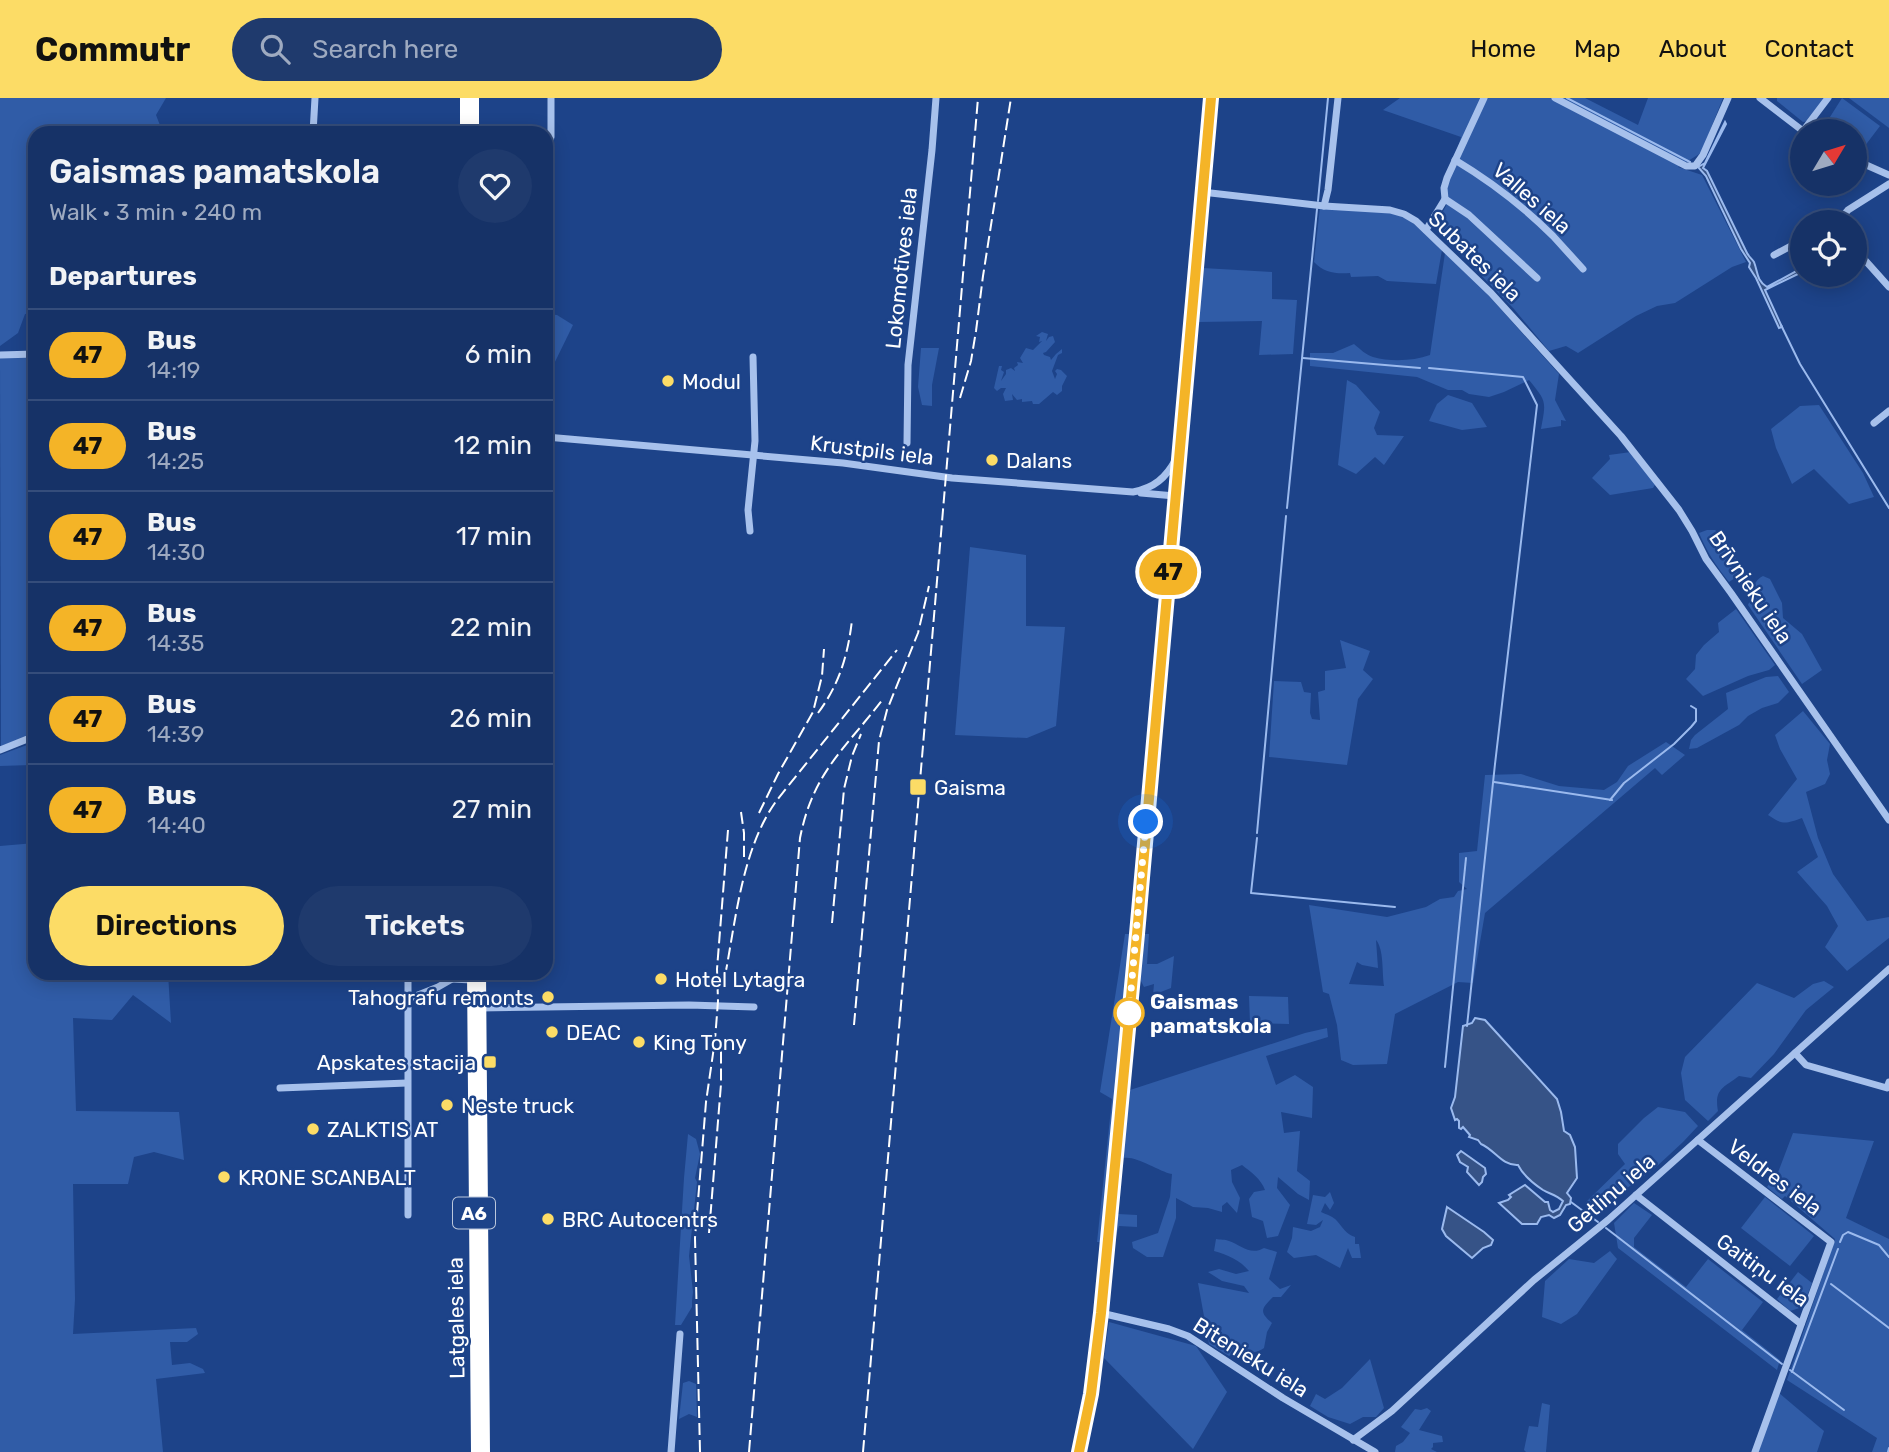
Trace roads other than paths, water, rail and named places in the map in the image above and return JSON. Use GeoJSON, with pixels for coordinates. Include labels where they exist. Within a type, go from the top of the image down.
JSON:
{"type":"FeatureCollection","features":[{"type":"Feature","properties":{"kind":"highway"},"geometry":{"type":"LineString","coordinates":[[465,98],[465,126]]}},
{"type":"Feature","properties":{"kind":"highway"},"geometry":{"type":"LineString","coordinates":[[474,98],[474,126]]}},
{"type":"Feature","properties":{"kind":"highway","name":"Latgales iela"},"geometry":{"type":"LineString","coordinates":[[475,980],[480,1371],[485,1452]]}},
{"type":"Feature","properties":{"kind":"highway","name":"Latgales iela"},"geometry":{"type":"LineString","coordinates":[[476,1452],[480,1371]]}},
{"type":"Feature","properties":{"kind":"street"},"geometry":{"type":"LineString","coordinates":[[313,126],[315,98]]}},
{"type":"Feature","properties":{"kind":"street"},"geometry":{"type":"LineString","coordinates":[[551,98],[551,126]]}},
{"type":"Feature","properties":{"kind":"street","name":"Lokomotīves iela"},"geometry":{"type":"LineString","coordinates":[[907,443],[908,365],[936,98]]}},
{"type":"Feature","properties":{"kind":"street"},"geometry":{"type":"LineString","coordinates":[[1079,1452],[1091,1394],[1101,1313],[1210,98]]}},
{"type":"Feature","properties":{"kind":"street"},"geometry":{"type":"LineString","coordinates":[[1324,206],[1338,98]]}},
{"type":"Feature","properties":{"kind":"street"},"geometry":{"type":"LineString","coordinates":[[1426,230],[1445,199],[1444,188],[1484,98]]}},
{"type":"Feature","properties":{"kind":"street"},"geometry":{"type":"LineString","coordinates":[[1555,98],[1686,166],[1695,166],[1703,155],[1728,98]]}},
{"type":"Feature","properties":{"kind":"street"},"geometry":{"type":"LineString","coordinates":[[1760,98],[1790,121]]}},
{"type":"Feature","properties":{"kind":"street"},"geometry":{"type":"LineString","coordinates":[[1812,119],[1828,98]]}},
{"type":"Feature","properties":{"kind":"street","name":"Valles iela"},"geometry":{"type":"LineString","coordinates":[[1455,160],[1478,174],[1516,204],[1553,236],[1583,268]]}},
{"type":"Feature","properties":{"kind":"street"},"geometry":{"type":"LineString","coordinates":[[1867,165],[1889,174]]}},
{"type":"Feature","properties":{"kind":"street"},"geometry":{"type":"LineString","coordinates":[[1848,210],[1889,184]]}},
{"type":"Feature","properties":{"kind":"street","name":"Subates iela"},"geometry":{"type":"LineString","coordinates":[[1202,192],[1324,206],[1391,210],[1404,214],[1426,230],[1491,293],[1572,383]]}},
{"type":"Feature","properties":{"kind":"street"},"geometry":{"type":"LineString","coordinates":[[1445,199],[1469,215],[1538,278]]}},
{"type":"Feature","properties":{"kind":"street"},"geometry":{"type":"LineString","coordinates":[[1774,255],[1790,246]]}},
{"type":"Feature","properties":{"kind":"street"},"geometry":{"type":"LineString","coordinates":[[1867,263],[1889,287]]}},
{"type":"Feature","properties":{"kind":"street"},"geometry":{"type":"LineString","coordinates":[[0,355],[28,354]]}},
{"type":"Feature","properties":{"kind":"street"},"geometry":{"type":"LineString","coordinates":[[750,531],[748,510],[755,441],[754,357]]}},
{"type":"Feature","properties":{"kind":"street","name":"Brīvnieku iela"},"geometry":{"type":"LineString","coordinates":[[1572,383],[1621,436],[1679,510],[1716,573],[1889,820]]}},
{"type":"Feature","properties":{"kind":"street"},"geometry":{"type":"LineString","coordinates":[[1874,423],[1889,411]]}},
{"type":"Feature","properties":{"kind":"street","name":"Krustpils iela"},"geometry":{"type":"LineString","coordinates":[[553,438],[843,463],[941,477],[1133,492],[1148,489],[1160,481],[1170,472],[1178,455]]}},
{"type":"Feature","properties":{"kind":"street"},"geometry":{"type":"LineString","coordinates":[[1133,492],[1175,496]]}},
{"type":"Feature","properties":{"kind":"street"},"geometry":{"type":"LineString","coordinates":[[0,750],[28,740]]}},
{"type":"Feature","properties":{"kind":"street","name":"Getliņu iela"},"geometry":{"type":"LineString","coordinates":[[1353,1440],[1392,1410],[1551,1265],[1608,1220],[1889,969]]}},
{"type":"Feature","properties":{"kind":"street"},"geometry":{"type":"LineString","coordinates":[[408,980],[408,1215]]}},
{"type":"Feature","properties":{"kind":"street"},"geometry":{"type":"LineString","coordinates":[[408,999],[450,980]]}},
{"type":"Feature","properties":{"kind":"street"},"geometry":{"type":"LineString","coordinates":[[477,1009],[689,1005],[754,1007]]}},
{"type":"Feature","properties":{"kind":"street"},"geometry":{"type":"LineString","coordinates":[[1795,1053],[1806,1065],[1887,1088],[1889,1082]]}},
{"type":"Feature","properties":{"kind":"street"},"geometry":{"type":"LineString","coordinates":[[280,1088],[408,1083]]}},
{"type":"Feature","properties":{"kind":"street","name":"Veldres iela"},"geometry":{"type":"LineString","coordinates":[[1698,1140],[1831,1242]]}},
{"type":"Feature","properties":{"kind":"street","name":"Gaitiņu iela"},"geometry":{"type":"LineString","coordinates":[[1636,1195],[1801,1324],[1831,1242]]}},
{"type":"Feature","properties":{"kind":"street","name":"Bitenieku iela"},"geometry":{"type":"LineString","coordinates":[[1101,1313],[1188,1336],[1283,1398],[1375,1452]]}},
{"type":"Feature","properties":{"kind":"street"},"geometry":{"type":"LineString","coordinates":[[1755,1452],[1801,1324]]}},
{"type":"Feature","properties":{"kind":"street"},"geometry":{"type":"LineString","coordinates":[[671,1452],[680,1334]]}},
{"type":"Feature","properties":{"kind":"waterway"},"geometry":{"type":"LineString","coordinates":[[1318,201],[1328,98]]}},
{"type":"Feature","properties":{"kind":"waterway"},"geometry":{"type":"LineString","coordinates":[[1567,98],[1690,162]]}},
{"type":"Feature","properties":{"kind":"waterway"},"geometry":{"type":"LineString","coordinates":[[1287,508],[1317,209]]}},
{"type":"Feature","properties":{"kind":"waterway"},"geometry":{"type":"LineString","coordinates":[[1781,325],[1800,364],[1889,508]]}},
{"type":"Feature","properties":{"kind":"waterway"},"geometry":{"type":"LineString","coordinates":[[1303,358],[1420,368]]}},
{"type":"Feature","properties":{"kind":"waterway"},"geometry":{"type":"LineString","coordinates":[[1429,368],[1523,377],[1537,405],[1467,1026]]}},
{"type":"Feature","properties":{"kind":"waterway"},"geometry":{"type":"LineString","coordinates":[[1257,833],[1286,516]]}},
{"type":"Feature","properties":{"kind":"waterway"},"geometry":{"type":"LineString","coordinates":[[1610,800],[1624,783],[1674,744],[1691,727],[1696,721],[1696,709],[1691,706]]}},
{"type":"Feature","properties":{"kind":"waterway"},"geometry":{"type":"LineString","coordinates":[[1494,782],[1612,800]]}},
{"type":"Feature","properties":{"kind":"waterway"},"geometry":{"type":"LineString","coordinates":[[1257,838],[1251,893],[1395,907]]}},
{"type":"Feature","properties":{"kind":"waterway"},"geometry":{"type":"LineString","coordinates":[[1445,1067],[1466,858]]}},
{"type":"Feature","properties":{"kind":"waterway"},"geometry":{"type":"LineString","coordinates":[[1571,1202],[1598,1222]]}},
{"type":"Feature","properties":{"kind":"waterway"},"geometry":{"type":"LineString","coordinates":[[1606,1228],[1782,1364]]}},
{"type":"Feature","properties":{"kind":"waterway"},"geometry":{"type":"LineString","coordinates":[[1840,1242],[1848,1232],[1879,1245],[1889,1257]]}},
{"type":"Feature","properties":{"kind":"waterway"},"geometry":{"type":"LineString","coordinates":[[1792,1372],[1838,1249]]}},
{"type":"Feature","properties":{"kind":"waterway"},"geometry":{"type":"LineString","coordinates":[[1831,1284],[1889,1328]]}},
{"type":"Feature","properties":{"kind":"waterway"},"geometry":{"type":"LineString","coordinates":[[1790,1370],[1844,1410]]}},
{"type":"Feature","properties":{"kind":"waterway"},"geometry":{"type":"LineString","coordinates":[[1888,1452],[1889,1448]]}},
{"type":"Feature","properties":{"kind":"railway"},"geometry":{"type":"LineString","coordinates":[[863,1452],[978,98]]}},
{"type":"Feature","properties":{"kind":"railway"},"geometry":{"type":"LineString","coordinates":[[960,398],[971,361],[1011,98]]}},
{"type":"Feature","properties":{"kind":"railway"},"geometry":{"type":"LineString","coordinates":[[854,1025],[879,741],[887,710],[918,633],[929,586]]}},
{"type":"Feature","properties":{"kind":"railway"},"geometry":{"type":"LineString","coordinates":[[818,713],[832,692],[841,669],[852,620]]}},
{"type":"Feature","properties":{"kind":"railway"},"geometry":{"type":"LineString","coordinates":[[759,813],[813,712],[822,676],[824,649]]}},
{"type":"Feature","properties":{"kind":"railway"},"geometry":{"type":"LineString","coordinates":[[725,976],[742,885],[765,819],[777,800],[897,650]]}},
{"type":"Feature","properties":{"kind":"railway"},"geometry":{"type":"LineString","coordinates":[[749,1452],[800,838],[813,795],[822,778],[883,699]]}},
{"type":"Feature","properties":{"kind":"railway"},"geometry":{"type":"LineString","coordinates":[[832,923],[844,789],[852,756],[861,734]]}},
{"type":"Feature","properties":{"kind":"railway"},"geometry":{"type":"LineString","coordinates":[[741,812],[744,857]]}},
{"type":"Feature","properties":{"kind":"railway"},"geometry":{"type":"LineString","coordinates":[[700,1452],[695,1238],[706,1102],[715,1040],[717,969],[728,830]]}},
{"type":"Feature","properties":{"kind":"railway"},"geometry":{"type":"LineString","coordinates":[[709,1233],[721,1084],[721,1051]]}},
{"type":"Feature","properties":{"kind":"place","name":"Modul"},"geometry":{"type":"Point","coordinates":[668,381]}},
{"type":"Feature","properties":{"kind":"place","name":"Dalans"},"geometry":{"type":"Point","coordinates":[992,460]}},
{"type":"Feature","properties":{"kind":"place","name":"Gaisma"},"geometry":{"type":"Point","coordinates":[918,787]}},
{"type":"Feature","properties":{"kind":"place","name":"Hotel Lytagra"},"geometry":{"type":"Point","coordinates":[661,979]}},
{"type":"Feature","properties":{"kind":"place","name":"Tahografu remonts"},"geometry":{"type":"Point","coordinates":[548,997]}},
{"type":"Feature","properties":{"kind":"place","name":"Gaismas pamatskola"},"geometry":{"type":"Point","coordinates":[1129,1013]}},
{"type":"Feature","properties":{"kind":"place","name":"DEAC"},"geometry":{"type":"Point","coordinates":[552,1032]}},
{"type":"Feature","properties":{"kind":"place","name":"King Tony"},"geometry":{"type":"Point","coordinates":[639,1042]}},
{"type":"Feature","properties":{"kind":"place","name":"Apskates stacija"},"geometry":{"type":"Point","coordinates":[490,1062]}},
{"type":"Feature","properties":{"kind":"place","name":"Neste truck"},"geometry":{"type":"Point","coordinates":[447,1105]}},
{"type":"Feature","properties":{"kind":"place","name":"ZALKTIS AT"},"geometry":{"type":"Point","coordinates":[313,1129]}},
{"type":"Feature","properties":{"kind":"place","name":"KRONE SCANBALT"},"geometry":{"type":"Point","coordinates":[224,1177]}},
{"type":"Feature","properties":{"kind":"place","name":"BRC Autocentrs"},"geometry":{"type":"Point","coordinates":[548,1219]}}]}
